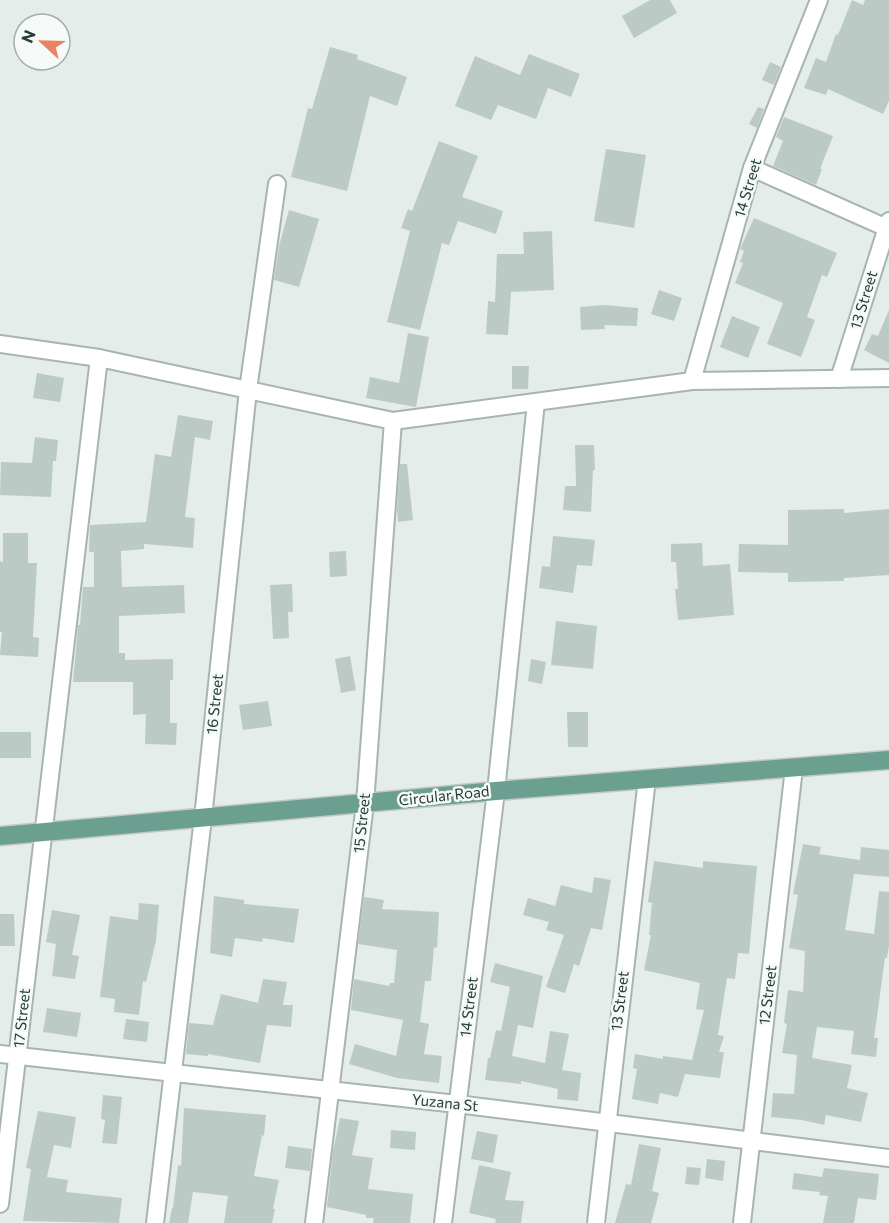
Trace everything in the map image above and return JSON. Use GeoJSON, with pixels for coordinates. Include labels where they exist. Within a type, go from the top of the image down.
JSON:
{"type":"FeatureCollection","features":[{"type":"Feature","properties":{"kind":"main road","name":"Circular Road"},"geometry":{"type":"LineString","coordinates":[[0,836],[495,791],[889,760]]}},
{"type":"Feature","properties":{"kind":"street","name":"14 Street"},"geometry":{"type":"LineString","coordinates":[[692,381],[752,168],[819,0]]}},
{"type":"Feature","properties":{"kind":"street"},"geometry":{"type":"LineString","coordinates":[[752,168],[888,226]]}},
{"type":"Feature","properties":{"kind":"street","name":"16 Street"},"geometry":{"type":"LineString","coordinates":[[155,1223],[203,818],[248,390],[277,184]]}},
{"type":"Feature","properties":{"kind":"street","name":"13 Street"},"geometry":{"type":"LineString","coordinates":[[839,379],[888,226]]}},
{"type":"Feature","properties":{"kind":"street"},"geometry":{"type":"LineString","coordinates":[[0,344],[99,358],[393,421],[692,381],[889,378]]}},
{"type":"Feature","properties":{"kind":"street","name":"17 Street"},"geometry":{"type":"LineString","coordinates":[[0,1204],[99,358]]}},
{"type":"Feature","properties":{"kind":"street","name":"14 Street"},"geometry":{"type":"LineString","coordinates":[[443,1223],[495,791],[536,402]]}},
{"type":"Feature","properties":{"kind":"street","name":"15 Street"},"geometry":{"type":"LineString","coordinates":[[314,1223],[365,804],[393,421]]}},
{"type":"Feature","properties":{"kind":"street","name":"12 Street"},"geometry":{"type":"LineString","coordinates":[[742,1223],[794,768]]}},
{"type":"Feature","properties":{"kind":"street","name":"13 Street"},"geometry":{"type":"LineString","coordinates":[[596,1223],[647,779]]}},
{"type":"Feature","properties":{"kind":"street","name":"Yuzana St"},"geometry":{"type":"LineString","coordinates":[[0,1054],[457,1104],[889,1158]]}},
{"type":"Feature","properties":{"kind":"building"},"geometry":{"type":"Polygon","coordinates":[[[650,0],[670,0],[677,13],[634,38],[622,16],[650,0]]]}},
{"type":"Feature","properties":{"kind":"building"},"geometry":{"type":"Polygon","coordinates":[[[852,0],[863,5],[865,0],[889,0],[889,101],[883,114],[828,89],[826,95],[804,88],[816,58],[826,62],[852,0]]]}},
{"type":"Feature","properties":{"kind":"building"},"geometry":{"type":"Polygon","coordinates":[[[330,47],[358,55],[357,59],[407,77],[397,106],[370,96],[347,191],[291,177],[308,108],[312,109],[330,47]]]}},
{"type":"Feature","properties":{"kind":"building"},"geometry":{"type":"Polygon","coordinates":[[[529,54],[580,74],[571,97],[548,88],[536,119],[498,105],[491,120],[455,106],[475,56],[520,75],[529,54]]]}},
{"type":"Feature","properties":{"kind":"building"},"geometry":{"type":"Polygon","coordinates":[[[770,62],[781,67],[774,85],[762,80],[770,62]]]}},
{"type":"Feature","properties":{"kind":"building"},"geometry":{"type":"Polygon","coordinates":[[[758,107],[764,109],[757,128],[749,124],[758,107]]]}},
{"type":"Feature","properties":{"kind":"building"},"geometry":{"type":"Polygon","coordinates":[[[784,117],[833,136],[816,185],[773,166],[783,141],[776,137],[784,117]]]}},
{"type":"Feature","properties":{"kind":"building"},"geometry":{"type":"Polygon","coordinates":[[[439,141],[478,156],[462,197],[503,211],[496,234],[458,221],[449,245],[442,243],[420,330],[387,322],[410,231],[401,228],[408,209],[412,211],[439,141]]]}},
{"type":"Feature","properties":{"kind":"building"},"geometry":{"type":"Polygon","coordinates":[[[606,149],[646,155],[634,228],[594,221],[606,149]]]}},
{"type":"Feature","properties":{"kind":"building"},"geometry":{"type":"Polygon","coordinates":[[[289,210],[319,219],[299,287],[274,280],[279,246],[289,210]]]}},
{"type":"Feature","properties":{"kind":"building"},"geometry":{"type":"Polygon","coordinates":[[[754,218],[837,253],[827,277],[822,275],[807,317],[815,320],[801,357],[767,344],[783,303],[735,283],[743,263],[740,262],[744,251],[740,249],[754,218]]]}},
{"type":"Feature","properties":{"kind":"building"},"geometry":{"type":"Polygon","coordinates":[[[552,231],[554,290],[511,292],[508,335],[486,334],[488,301],[495,302],[497,254],[524,254],[523,232],[552,231]]]}},
{"type":"Feature","properties":{"kind":"building"},"geometry":{"type":"Polygon","coordinates":[[[659,290],[682,298],[674,321],[651,314],[659,290]]]}},
{"type":"Feature","properties":{"kind":"building"},"geometry":{"type":"Polygon","coordinates":[[[603,305],[638,308],[637,326],[604,325],[605,329],[581,330],[580,307],[603,305]]]}},
{"type":"Feature","properties":{"kind":"building"},"geometry":{"type":"Polygon","coordinates":[[[889,310],[889,363],[864,350],[872,334],[878,336],[889,310]]]}},
{"type":"Feature","properties":{"kind":"building"},"geometry":{"type":"Polygon","coordinates":[[[732,316],[760,327],[748,358],[720,347],[732,316]]]}},
{"type":"Feature","properties":{"kind":"building"},"geometry":{"type":"Polygon","coordinates":[[[408,333],[429,337],[416,407],[366,398],[370,377],[399,383],[408,333]]]}},
{"type":"Feature","properties":{"kind":"building"},"geometry":{"type":"Polygon","coordinates":[[[512,366],[529,366],[528,389],[512,389],[512,366]]]}},
{"type":"Feature","properties":{"kind":"building"},"geometry":{"type":"Polygon","coordinates":[[[37,373],[64,378],[60,402],[33,398],[37,373]]]}},
{"type":"Feature","properties":{"kind":"building"},"geometry":{"type":"Polygon","coordinates":[[[178,415],[213,421],[210,440],[195,437],[185,517],[195,518],[193,548],[144,544],[144,549],[121,551],[122,587],[184,585],[185,613],[119,616],[119,653],[125,653],[125,660],[173,659],[173,680],[170,680],[170,723],[177,723],[176,745],[145,744],[146,714],[133,715],[133,682],[73,682],[78,625],[80,625],[83,587],[94,587],[94,552],[89,552],[90,525],[146,522],[155,454],[171,457],[178,415]]]}},
{"type":"Feature","properties":{"kind":"building"},"geometry":{"type":"Polygon","coordinates":[[[35,437],[58,440],[56,461],[53,461],[51,497],[0,495],[1,462],[32,463],[35,437]]]}},
{"type":"Feature","properties":{"kind":"building"},"geometry":{"type":"Polygon","coordinates":[[[575,445],[594,445],[595,470],[593,470],[591,512],[563,510],[565,486],[576,486],[575,445]]]}},
{"type":"Feature","properties":{"kind":"building"},"geometry":{"type":"Polygon","coordinates":[[[400,464],[407,464],[413,520],[398,522],[397,510],[400,464]]]}},
{"type":"Feature","properties":{"kind":"building"},"geometry":{"type":"Polygon","coordinates":[[[844,509],[844,513],[889,509],[889,575],[844,578],[844,581],[788,582],[788,573],[738,572],[739,544],[788,545],[788,510],[844,509]]]}},
{"type":"Feature","properties":{"kind":"building"},"geometry":{"type":"Polygon","coordinates":[[[3,533],[28,533],[28,563],[37,563],[33,637],[39,638],[38,657],[0,655],[2,632],[0,632],[0,561],[3,562],[3,533]]]}},
{"type":"Feature","properties":{"kind":"building"},"geometry":{"type":"Polygon","coordinates":[[[553,536],[595,540],[592,566],[577,565],[573,593],[539,588],[542,566],[550,567],[553,536]]]}},
{"type":"Feature","properties":{"kind":"building"},"geometry":{"type":"Polygon","coordinates":[[[702,543],[703,566],[730,564],[734,615],[678,620],[675,589],[678,589],[676,562],[671,562],[671,544],[702,543]]]}},
{"type":"Feature","properties":{"kind":"building"},"geometry":{"type":"Polygon","coordinates":[[[346,551],[347,576],[330,577],[329,552],[346,551]]]}},
{"type":"Feature","properties":{"kind":"building"},"geometry":{"type":"Polygon","coordinates":[[[292,584],[293,612],[288,612],[289,638],[273,639],[270,585],[292,584]]]}},
{"type":"Feature","properties":{"kind":"building"},"geometry":{"type":"Polygon","coordinates":[[[556,621],[597,626],[593,669],[551,665],[556,621]]]}},
{"type":"Feature","properties":{"kind":"building"},"geometry":{"type":"Polygon","coordinates":[[[350,656],[356,690],[341,693],[335,659],[350,656]]]}},
{"type":"Feature","properties":{"kind":"building"},"geometry":{"type":"Polygon","coordinates":[[[531,659],[546,662],[542,684],[528,681],[531,659]]]}},
{"type":"Feature","properties":{"kind":"building"},"geometry":{"type":"Polygon","coordinates":[[[268,701],[272,726],[243,730],[239,705],[268,701]]]}},
{"type":"Feature","properties":{"kind":"building"},"geometry":{"type":"Polygon","coordinates":[[[567,712],[588,712],[588,747],[568,747],[567,712]]]}},
{"type":"Feature","properties":{"kind":"building"},"geometry":{"type":"Polygon","coordinates":[[[0,732],[31,732],[31,758],[0,758],[0,732]]]}},
{"type":"Feature","properties":{"kind":"building"},"geometry":{"type":"Polygon","coordinates":[[[803,844],[821,847],[819,854],[860,860],[861,847],[889,850],[889,877],[854,874],[845,930],[874,934],[879,891],[889,892],[889,945],[887,958],[885,958],[874,1038],[878,1038],[876,1057],[851,1054],[854,1031],[817,1027],[812,1058],[852,1065],[847,1088],[868,1093],[861,1122],[826,1115],[824,1125],[771,1117],[773,1093],[794,1094],[797,1055],[782,1053],[787,1024],[784,1023],[788,990],[803,992],[805,951],[789,948],[798,895],[793,894],[803,844]]]}},
{"type":"Feature","properties":{"kind":"building"},"geometry":{"type":"Polygon","coordinates":[[[654,861],[703,868],[703,861],[757,866],[749,954],[738,953],[735,979],[727,978],[718,1035],[724,1036],[719,1052],[724,1052],[720,1078],[685,1074],[678,1097],[660,1093],[658,1104],[632,1099],[637,1069],[633,1068],[635,1054],[663,1059],[663,1056],[692,1060],[704,1010],[696,1009],[700,983],[644,970],[651,935],[649,935],[652,903],[648,902],[654,861]]]}},
{"type":"Feature","properties":{"kind":"building"},"geometry":{"type":"Polygon","coordinates":[[[594,877],[611,880],[602,930],[591,928],[579,966],[574,964],[565,993],[546,987],[564,935],[546,930],[549,922],[523,915],[528,898],[555,906],[561,885],[592,893],[594,877]]]}},
{"type":"Feature","properties":{"kind":"building"},"geometry":{"type":"Polygon","coordinates":[[[214,896],[244,900],[244,904],[299,909],[294,943],[263,938],[262,942],[235,938],[232,957],[210,953],[214,896]]]}},
{"type":"Feature","properties":{"kind":"building"},"geometry":{"type":"Polygon","coordinates":[[[364,897],[384,900],[382,909],[439,912],[437,948],[434,947],[431,981],[425,981],[420,1022],[429,1024],[424,1054],[442,1056],[439,1083],[397,1078],[349,1064],[355,1044],[396,1056],[403,1020],[351,1010],[354,979],[389,986],[390,983],[394,983],[397,950],[358,944],[364,897]]]}},
{"type":"Feature","properties":{"kind":"building"},"geometry":{"type":"Polygon","coordinates":[[[139,903],[159,905],[156,941],[146,982],[143,981],[139,1015],[114,1012],[115,999],[100,997],[110,916],[138,920],[139,903]]]}},
{"type":"Feature","properties":{"kind":"building"},"geometry":{"type":"Polygon","coordinates":[[[52,910],[80,915],[72,955],[79,956],[75,979],[52,976],[56,944],[46,942],[52,910]]]}},
{"type":"Feature","properties":{"kind":"building"},"geometry":{"type":"Polygon","coordinates":[[[0,914],[14,914],[15,946],[0,946],[0,914]]]}},
{"type":"Feature","properties":{"kind":"building"},"geometry":{"type":"Polygon","coordinates":[[[495,963],[543,976],[533,1028],[518,1025],[512,1056],[545,1063],[550,1031],[569,1034],[562,1070],[581,1073],[578,1101],[557,1099],[558,1089],[521,1081],[521,1084],[485,1080],[488,1058],[490,1058],[496,1030],[501,1031],[510,987],[490,982],[495,963]]]}},
{"type":"Feature","properties":{"kind":"building"},"geometry":{"type":"Polygon","coordinates":[[[263,979],[287,982],[283,1005],[293,1005],[291,1027],[267,1025],[260,1063],[208,1054],[208,1056],[186,1054],[189,1023],[213,1025],[221,994],[258,1003],[263,979]]]}},
{"type":"Feature","properties":{"kind":"building"},"geometry":{"type":"Polygon","coordinates":[[[47,1008],[81,1013],[77,1037],[43,1032],[47,1008]]]}},
{"type":"Feature","properties":{"kind":"building"},"geometry":{"type":"Polygon","coordinates":[[[126,1019],[149,1022],[147,1042],[123,1039],[126,1019]]]}},
{"type":"Feature","properties":{"kind":"building"},"geometry":{"type":"Polygon","coordinates":[[[103,1095],[122,1097],[117,1144],[102,1143],[105,1120],[101,1119],[103,1095]]]}},
{"type":"Feature","properties":{"kind":"building"},"geometry":{"type":"Polygon","coordinates":[[[184,1108],[266,1115],[264,1136],[262,1135],[254,1176],[279,1180],[272,1223],[224,1223],[228,1196],[193,1192],[188,1223],[169,1223],[178,1165],[181,1166],[184,1108]]]}},
{"type":"Feature","properties":{"kind":"building"},"geometry":{"type":"Polygon","coordinates":[[[38,1111],[76,1117],[71,1148],[54,1145],[47,1177],[68,1180],[66,1192],[122,1198],[119,1223],[23,1221],[31,1169],[26,1168],[38,1111]]]}},
{"type":"Feature","properties":{"kind":"building"},"geometry":{"type":"Polygon","coordinates":[[[340,1118],[359,1121],[352,1155],[373,1158],[368,1189],[413,1194],[410,1223],[373,1223],[374,1218],[366,1218],[366,1215],[327,1207],[333,1151],[340,1118]]]}},
{"type":"Feature","properties":{"kind":"building"},"geometry":{"type":"Polygon","coordinates":[[[391,1130],[416,1132],[415,1150],[390,1148],[391,1130]]]}},
{"type":"Feature","properties":{"kind":"building"},"geometry":{"type":"Polygon","coordinates":[[[477,1131],[498,1135],[493,1163],[471,1159],[477,1131]]]}},
{"type":"Feature","properties":{"kind":"building"},"geometry":{"type":"Polygon","coordinates":[[[639,1144],[661,1148],[652,1191],[659,1193],[651,1223],[615,1223],[626,1184],[631,1185],[639,1144]]]}},
{"type":"Feature","properties":{"kind":"building"},"geometry":{"type":"Polygon","coordinates":[[[288,1146],[312,1149],[310,1171],[285,1168],[288,1146]]]}},
{"type":"Feature","properties":{"kind":"building"},"geometry":{"type":"Polygon","coordinates":[[[707,1159],[725,1161],[723,1181],[705,1178],[707,1159]]]}},
{"type":"Feature","properties":{"kind":"building"},"geometry":{"type":"Polygon","coordinates":[[[479,1165],[511,1172],[505,1200],[524,1201],[521,1223],[495,1223],[496,1219],[469,1213],[479,1165]]]}},
{"type":"Feature","properties":{"kind":"building"},"geometry":{"type":"Polygon","coordinates":[[[687,1167],[701,1168],[699,1185],[685,1184],[687,1167]]]}},
{"type":"Feature","properties":{"kind":"building"},"geometry":{"type":"Polygon","coordinates":[[[824,1168],[879,1174],[876,1200],[858,1198],[854,1223],[823,1223],[828,1196],[819,1195],[820,1192],[792,1189],[794,1173],[822,1177],[824,1168]]]}}]}
